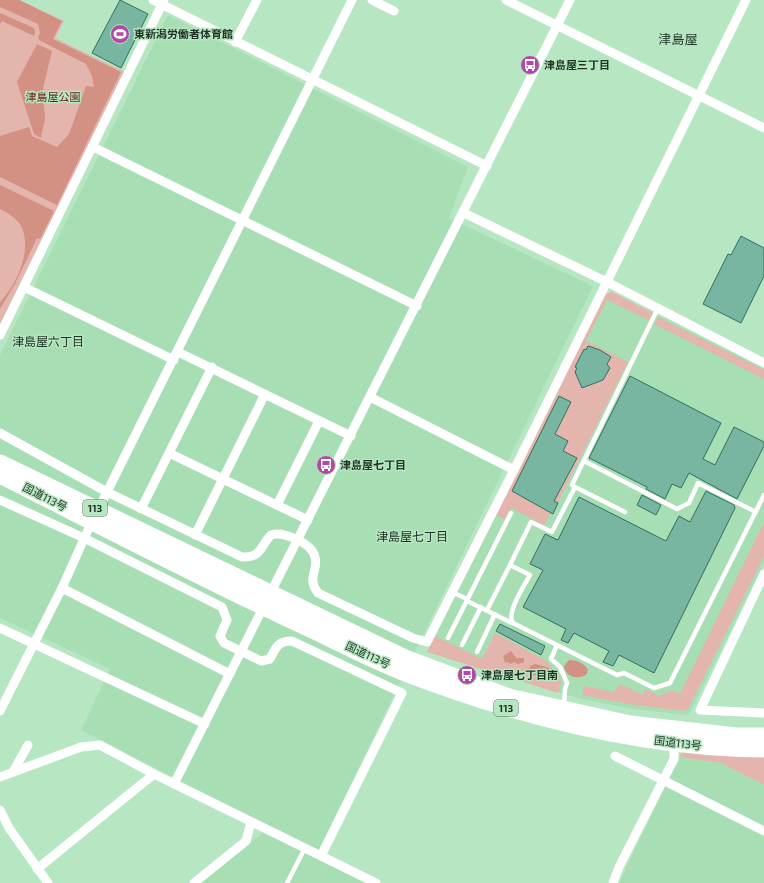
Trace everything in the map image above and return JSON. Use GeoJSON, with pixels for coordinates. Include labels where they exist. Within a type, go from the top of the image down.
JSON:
{"type":"FeatureCollection","features":[{"type":"Feature","properties":{"kind":"highway","name":"国道113号"},"geometry":{"type":"LineString","coordinates":[[0,463],[95,516]]}},
{"type":"Feature","properties":{"kind":"highway","name":"国道113号"},"geometry":{"type":"LineString","coordinates":[[0,475],[95,516],[268,600],[402,671],[507,709],[620,735],[674,743],[735,749],[764,749]]}},
{"type":"Feature","properties":{"kind":"highway","name":"国道113号"},"geometry":{"type":"LineString","coordinates":[[268,600],[405,658],[509,697],[630,724],[736,736],[764,736]]}},
{"type":"Feature","properties":{"kind":"street"},"geometry":{"type":"LineString","coordinates":[[153,0],[163,2],[235,42],[487,166]]}},
{"type":"Feature","properties":{"kind":"street"},"geometry":{"type":"LineString","coordinates":[[235,42],[257,0]]}},
{"type":"Feature","properties":{"kind":"street"},"geometry":{"type":"LineString","coordinates":[[0,711],[62,588],[84,538],[352,0]]}},
{"type":"Feature","properties":{"kind":"street"},"geometry":{"type":"LineString","coordinates":[[372,0],[394,11]]}},
{"type":"Feature","properties":{"kind":"street"},"geometry":{"type":"LineString","coordinates":[[506,0],[764,128]]}},
{"type":"Feature","properties":{"kind":"street"},"geometry":{"type":"LineString","coordinates":[[174,784],[464,213],[570,0]]}},
{"type":"Feature","properties":{"kind":"street"},"geometry":{"type":"LineString","coordinates":[[0,433],[107,492],[242,557],[254,556],[261,551],[267,539],[276,533],[286,534],[309,547],[315,555],[316,562],[312,580],[318,593],[413,638],[427,642],[514,470],[746,0]]}},
{"type":"Feature","properties":{"kind":"street"},"geometry":{"type":"LineString","coordinates":[[0,335],[163,2]]}},
{"type":"Feature","properties":{"kind":"street"},"geometry":{"type":"LineString","coordinates":[[93,147],[417,306]]}},
{"type":"Feature","properties":{"kind":"street"},"geometry":{"type":"LineString","coordinates":[[464,213],[607,282],[764,363]]}},
{"type":"Feature","properties":{"kind":"street"},"geometry":{"type":"LineString","coordinates":[[24,286],[176,356],[212,367],[350,436]]}},
{"type":"Feature","properties":{"kind":"street"},"geometry":{"type":"LineString","coordinates":[[141,509],[212,367]]}},
{"type":"Feature","properties":{"kind":"street"},"geometry":{"type":"LineString","coordinates":[[196,535],[265,394]]}},
{"type":"Feature","properties":{"kind":"street"},"geometry":{"type":"LineString","coordinates":[[370,397],[514,470]]}},
{"type":"Feature","properties":{"kind":"street"},"geometry":{"type":"LineString","coordinates":[[277,505],[319,421]]}},
{"type":"Feature","properties":{"kind":"street"},"geometry":{"type":"LineString","coordinates":[[169,453],[308,520]]}},
{"type":"Feature","properties":{"kind":"street"},"geometry":{"type":"LineString","coordinates":[[0,500],[84,538],[222,607],[227,620],[220,636],[224,644],[261,661],[266,661],[270,658],[279,643],[284,641],[292,641],[402,693],[321,856]]}},
{"type":"Feature","properties":{"kind":"street"},"geometry":{"type":"LineString","coordinates":[[764,574],[760,594],[700,710],[764,713]]}},
{"type":"Feature","properties":{"kind":"street"},"geometry":{"type":"LineString","coordinates":[[62,588],[230,674]]}},
{"type":"Feature","properties":{"kind":"street"},"geometry":{"type":"LineString","coordinates":[[0,628],[205,724]]}},
{"type":"Feature","properties":{"kind":"street"},"geometry":{"type":"LineString","coordinates":[[613,883],[662,780],[674,759],[674,743]]}},
{"type":"Feature","properties":{"kind":"street"},"geometry":{"type":"LineString","coordinates":[[13,772],[28,745]]}},
{"type":"Feature","properties":{"kind":"street"},"geometry":{"type":"LineString","coordinates":[[0,777],[81,747],[100,745],[174,784],[376,883]]}},
{"type":"Feature","properties":{"kind":"street"},"geometry":{"type":"LineString","coordinates":[[615,756],[764,831]]}},
{"type":"Feature","properties":{"kind":"street"},"geometry":{"type":"LineString","coordinates":[[38,868],[154,774]]}},
{"type":"Feature","properties":{"kind":"street"},"geometry":{"type":"LineString","coordinates":[[0,810],[9,828],[48,883]]}},
{"type":"Feature","properties":{"kind":"street"},"geometry":{"type":"LineString","coordinates":[[194,883],[246,841],[251,822]]}},
{"type":"Feature","properties":{"kind":"lane"},"geometry":{"type":"LineString","coordinates":[[625,512],[572,485],[658,308]]}},
{"type":"Feature","properties":{"kind":"lane"},"geometry":{"type":"LineString","coordinates":[[584,461],[678,509],[688,503],[698,483],[756,512]]}},
{"type":"Feature","properties":{"kind":"lane"},"geometry":{"type":"LineString","coordinates":[[487,610],[531,522],[552,532],[575,487]]}},
{"type":"Feature","properties":{"kind":"lane"},"geometry":{"type":"LineString","coordinates":[[452,592],[600,667],[617,675],[624,673],[654,688],[670,683],[764,495]]}},
{"type":"Feature","properties":{"kind":"lane"},"geometry":{"type":"LineString","coordinates":[[448,638],[511,513]]}},
{"type":"Feature","properties":{"kind":"lane"},"geometry":{"type":"LineString","coordinates":[[510,565],[530,575],[511,614],[510,618],[513,623]]}},
{"type":"Feature","properties":{"kind":"lane"},"geometry":{"type":"LineString","coordinates":[[462,645],[481,607]]}},
{"type":"Feature","properties":{"kind":"lane"},"geometry":{"type":"LineString","coordinates":[[477,652],[495,614]]}},
{"type":"Feature","properties":{"kind":"lane"},"geometry":{"type":"LineString","coordinates":[[558,645],[551,659],[560,667],[567,683],[564,689],[564,709]]}},
{"type":"Feature","properties":{"kind":"lane"},"geometry":{"type":"LineString","coordinates":[[287,883],[305,848]]}},
{"type":"Feature","properties":{"kind":"shaded area"},"geometry":{"type":"Polygon","coordinates":[[[0,0],[19,0],[62,21],[53,39],[121,72],[57,205],[0,177],[0,136],[29,127],[32,136],[57,147],[69,134],[86,86],[94,87],[92,76],[86,64],[39,40],[38,37],[40,33],[38,24],[0,7],[0,0]]]}},
{"type":"Feature","properties":{"kind":"shaded area"},"geometry":{"type":"Polygon","coordinates":[[[0,13],[34,28],[34,36],[2,21],[0,24],[0,13]]]}},
{"type":"Feature","properties":{"kind":"shaded area"},"geometry":{"type":"Polygon","coordinates":[[[168,15],[468,167],[449,218],[593,286],[318,851],[81,730],[110,669],[0,618],[0,355],[168,15]]]}},
{"type":"Feature","properties":{"kind":"shaded area"},"geometry":{"type":"Polygon","coordinates":[[[37,44],[52,51],[44,84],[43,93],[45,118],[41,138],[34,134],[17,82],[37,44]]]}},
{"type":"Feature","properties":{"kind":"shaded area"},"geometry":{"type":"Polygon","coordinates":[[[0,185],[54,211],[40,239],[37,238],[15,284],[0,309],[0,302],[12,286],[22,265],[25,244],[24,233],[20,224],[13,217],[0,209],[0,185]]]}},
{"type":"Feature","properties":{"kind":"shaded area"},"geometry":{"type":"Polygon","coordinates":[[[612,292],[764,368],[764,563],[689,715],[632,709],[577,698],[427,652],[604,295],[612,292]]]}},
{"type":"Feature","properties":{"kind":"shaded area"},"geometry":{"type":"Polygon","coordinates":[[[511,651],[516,658],[524,658],[524,662],[518,664],[514,662],[511,664],[507,662],[505,663],[503,656],[511,651]]]}},
{"type":"Feature","properties":{"kind":"shaded area"},"geometry":{"type":"Polygon","coordinates":[[[569,660],[577,661],[584,665],[588,670],[586,675],[575,677],[569,675],[564,666],[569,660]]]}},
{"type":"Feature","properties":{"kind":"shaded area"},"geometry":{"type":"Polygon","coordinates":[[[535,664],[549,668],[549,672],[542,680],[537,674],[533,676],[529,672],[530,666],[535,664]]]}},
{"type":"Feature","properties":{"kind":"shaded area"},"geometry":{"type":"Polygon","coordinates":[[[679,757],[721,763],[764,785],[764,883],[619,883],[679,757]]]}},
{"type":"Feature","properties":{"kind":"shaded area"},"geometry":{"type":"Polygon","coordinates":[[[264,832],[321,860],[366,883],[199,883],[264,832]]]}},
{"type":"Feature","properties":{"kind":"green space","name":"津島屋公園"},"geometry":{"type":"Polygon","coordinates":[[[0,0],[20,0],[64,21],[55,38],[125,72],[0,324],[0,0]]]}},
{"type":"Feature","properties":{"kind":"green space"},"geometry":{"type":"Polygon","coordinates":[[[612,292],[653,313],[649,320],[607,300],[586,341],[628,362],[552,514],[550,514],[544,525],[511,508],[505,519],[495,515],[604,295],[612,292]]]}},
{"type":"Feature","properties":{"kind":"green space"},"geometry":{"type":"Polygon","coordinates":[[[658,317],[764,370],[764,379],[654,324],[658,317]]]}},
{"type":"Feature","properties":{"kind":"green space"},"geometry":{"type":"Polygon","coordinates":[[[764,522],[764,556],[688,709],[684,711],[634,705],[582,695],[584,686],[612,692],[617,689],[620,684],[643,695],[645,689],[660,696],[672,690],[680,694],[764,522]]]}},
{"type":"Feature","properties":{"kind":"green space"},"geometry":{"type":"Polygon","coordinates":[[[495,633],[545,660],[559,676],[561,683],[558,693],[427,652],[435,636],[482,659],[495,633]]]}},
{"type":"Feature","properties":{"kind":"green space"},"geometry":{"type":"Polygon","coordinates":[[[683,751],[764,754],[764,785],[721,763],[679,757],[683,751]]]}},
{"type":"Feature","properties":{"kind":"building"},"geometry":{"type":"Polygon","coordinates":[[[120,0],[148,14],[121,68],[92,53],[120,0]]]}},
{"type":"Feature","properties":{"kind":"building"},"geometry":{"type":"Polygon","coordinates":[[[741,236],[764,248],[764,276],[741,323],[703,304],[728,254],[731,255],[741,236]]]}},
{"type":"Feature","properties":{"kind":"building"},"geometry":{"type":"Polygon","coordinates":[[[588,346],[600,350],[611,357],[607,364],[610,368],[603,380],[582,388],[575,372],[577,368],[575,367],[584,349],[586,350],[588,346]]]}},
{"type":"Feature","properties":{"kind":"building"},"geometry":{"type":"Polygon","coordinates":[[[630,376],[721,423],[703,459],[715,465],[734,427],[764,442],[764,446],[737,499],[689,473],[681,488],[672,484],[665,499],[646,489],[647,487],[589,458],[630,376]]]}},
{"type":"Feature","properties":{"kind":"building"},"geometry":{"type":"Polygon","coordinates":[[[559,396],[571,402],[555,434],[568,441],[563,451],[577,458],[554,501],[558,503],[553,514],[512,491],[559,396]]]}},
{"type":"Feature","properties":{"kind":"building"},"geometry":{"type":"Polygon","coordinates":[[[706,491],[734,505],[735,508],[654,673],[619,655],[613,666],[603,662],[609,651],[574,633],[568,643],[561,640],[566,629],[523,607],[543,570],[530,564],[545,534],[558,540],[579,497],[666,541],[679,516],[690,522],[706,491]]]}},
{"type":"Feature","properties":{"kind":"building"},"geometry":{"type":"Polygon","coordinates":[[[642,495],[661,505],[656,515],[637,505],[642,495]]]}},
{"type":"Feature","properties":{"kind":"building"},"geometry":{"type":"Polygon","coordinates":[[[500,624],[545,646],[541,655],[496,631],[500,624]]]}},
{"type":"Feature","properties":{"kind":"place","name":"東新潟労働者体育館"},"geometry":{"type":"Point","coordinates":[120,34]}},
{"type":"Feature","properties":{"kind":"place","name":"津島屋三丁目"},"geometry":{"type":"Point","coordinates":[530,65]}},
{"type":"Feature","properties":{"kind":"place","name":"津島屋七丁目"},"geometry":{"type":"Point","coordinates":[326,465]}},
{"type":"Feature","properties":{"kind":"place","name":"津島屋七丁目南"},"geometry":{"type":"Point","coordinates":[467,675]}},
{"type":"Feature","properties":{"kind":"district","name":"津島屋"},"geometry":{"type":"Point","coordinates":[678,39]}},
{"type":"Feature","properties":{"kind":"district","name":"津島屋六丁目"},"geometry":{"type":"Point","coordinates":[48,342]}},
{"type":"Feature","properties":{"kind":"district","name":"津島屋七丁目"},"geometry":{"type":"Point","coordinates":[412,537]}}]}
